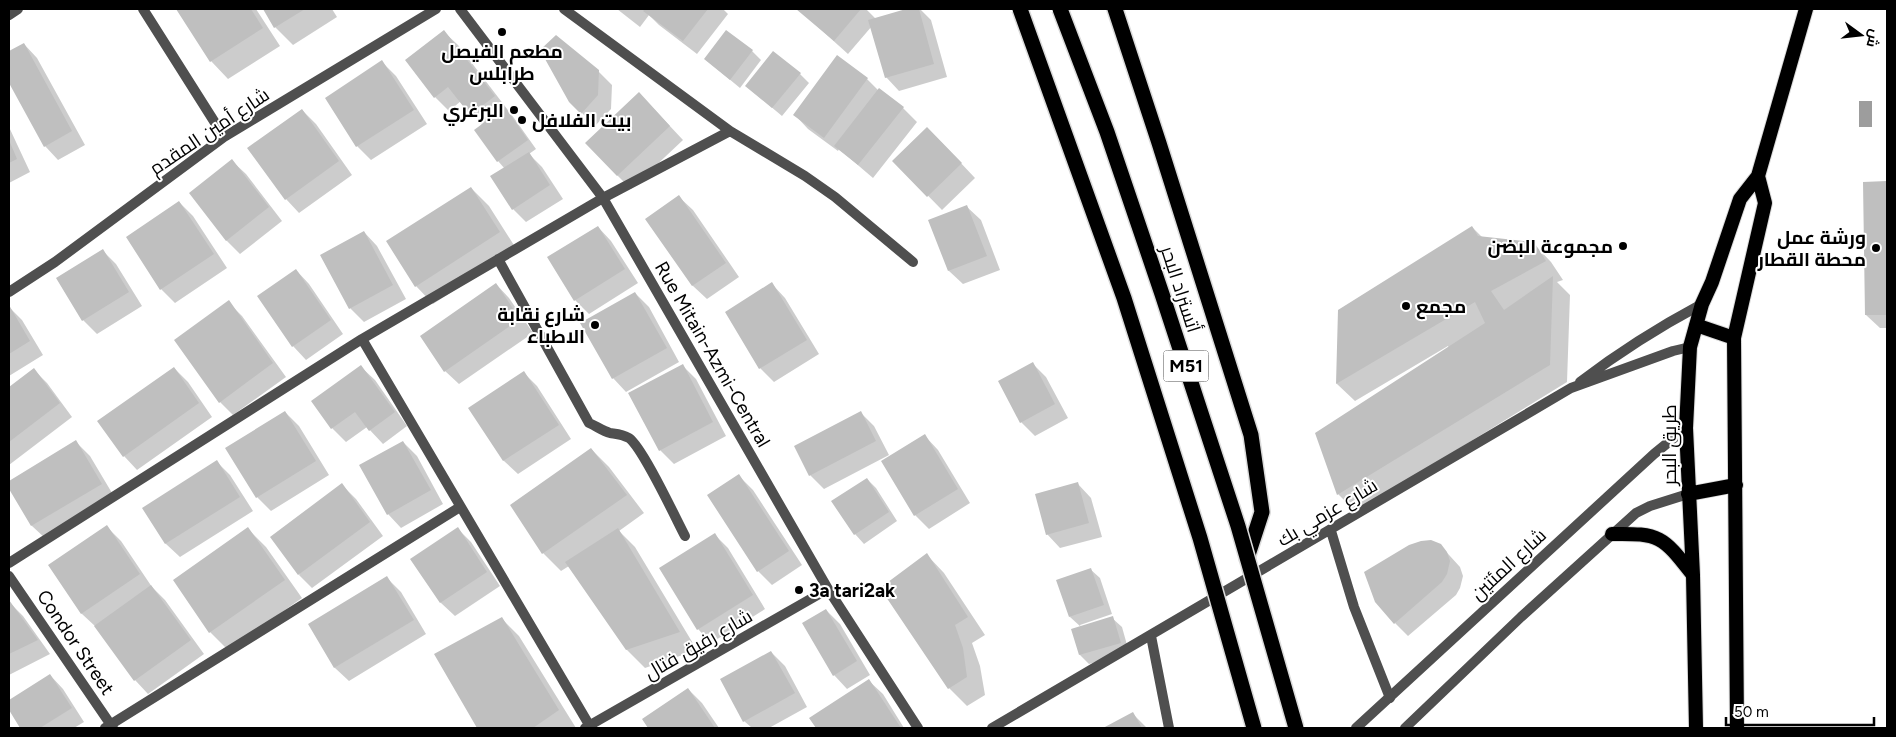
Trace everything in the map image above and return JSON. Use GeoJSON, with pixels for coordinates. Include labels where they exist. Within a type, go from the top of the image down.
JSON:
{"type":"FeatureCollection","features":[{"type":"Feature","properties":{"kind":"highway","name":"M51"},"geometry":{"type":"LineString","coordinates":[[1020,9],[1124,298],[1200,538],[1254,728]]}},
{"type":"Feature","properties":{"kind":"highway","name":"أتستراد البحر"},"geometry":{"type":"LineString","coordinates":[[1060,9],[1107,132],[1159,285],[1247,558],[1296,728]]}},
{"type":"Feature","properties":{"kind":"highway"},"geometry":{"type":"LineString","coordinates":[[1115,9],[1251,435],[1262,512],[1247,558]]}},
{"type":"Feature","properties":{"kind":"highway","name":"طريق البحر"},"geometry":{"type":"LineString","coordinates":[[1696,728],[1693,576],[1686,428],[1690,347],[1702,304],[1712,282],[1740,199],[1758,176],[1806,9]]}},
{"type":"Feature","properties":{"kind":"highway"},"geometry":{"type":"LineString","coordinates":[[1737,728],[1734,338],[1765,203],[1758,176]]}},
{"type":"Feature","properties":{"kind":"highway"},"geometry":{"type":"LineString","coordinates":[[1696,325],[1734,338]]}},
{"type":"Feature","properties":{"kind":"highway"},"geometry":{"type":"LineString","coordinates":[[1688,494],[1736,485]]}},
{"type":"Feature","properties":{"kind":"highway"},"geometry":{"type":"LineString","coordinates":[[1612,534],[1641,534],[1661,539],[1693,576]]}},
{"type":"Feature","properties":{"kind":"street"},"geometry":{"type":"LineString","coordinates":[[9,15],[18,9]]}},
{"type":"Feature","properties":{"kind":"street"},"geometry":{"type":"LineString","coordinates":[[143,9],[224,137]]}},
{"type":"Feature","properties":{"kind":"street","name":"شارع أمين المقدم"},"geometry":{"type":"LineString","coordinates":[[9,292],[55,262],[224,137],[436,9]]}},
{"type":"Feature","properties":{"kind":"street","name":"Rue Mitain-Azmi-Central"},"geometry":{"type":"LineString","coordinates":[[460,9],[603,198],[828,589],[918,728]]}},
{"type":"Feature","properties":{"kind":"street"},"geometry":{"type":"LineString","coordinates":[[564,9],[730,131],[805,176],[835,197],[913,262]]}},
{"type":"Feature","properties":{"kind":"street"},"geometry":{"type":"LineString","coordinates":[[9,563],[362,339],[603,198],[730,131]]}},
{"type":"Feature","properties":{"kind":"street"},"geometry":{"type":"LineString","coordinates":[[498,259],[589,422],[600,429],[610,433],[621,434],[631,439],[685,536]]}},
{"type":"Feature","properties":{"kind":"street"},"geometry":{"type":"LineString","coordinates":[[1571,388],[1603,364],[1702,304]]}},
{"type":"Feature","properties":{"kind":"street"},"geometry":{"type":"LineString","coordinates":[[362,339],[588,727]]}},
{"type":"Feature","properties":{"kind":"street","name":"شارع عزمي بك"},"geometry":{"type":"LineString","coordinates":[[992,728],[1331,531],[1571,388],[1672,351],[1690,347]]}},
{"type":"Feature","properties":{"kind":"street","name":"شارع المئتين"},"geometry":{"type":"LineString","coordinates":[[1356,728],[1654,454],[1686,428]]}},
{"type":"Feature","properties":{"kind":"street"},"geometry":{"type":"LineString","coordinates":[[1405,728],[1521,617],[1636,513],[1650,506],[1688,494]]}},
{"type":"Feature","properties":{"kind":"street"},"geometry":{"type":"LineString","coordinates":[[110,727],[460,507]]}},
{"type":"Feature","properties":{"kind":"street"},"geometry":{"type":"LineString","coordinates":[[1331,531],[1354,607],[1390,698]]}},
{"type":"Feature","properties":{"kind":"street","name":"Condor Street"},"geometry":{"type":"LineString","coordinates":[[9,576],[110,727]]}},
{"type":"Feature","properties":{"kind":"street","name":"شارع رفيق فتال"},"geometry":{"type":"LineString","coordinates":[[588,727],[828,589]]}},
{"type":"Feature","properties":{"kind":"street"},"geometry":{"type":"LineString","coordinates":[[1151,636],[1169,728]]}},
{"type":"Feature","properties":{"kind":"shaded area"},"geometry":{"type":"Polygon","coordinates":[[[1859,101],[1872,101],[1872,127],[1859,127],[1859,101]]]}},
{"type":"Feature","properties":{"kind":"building"},"geometry":{"type":"Polygon","coordinates":[[[176,9],[251,9],[263,28],[210,62],[176,9]]]}},
{"type":"Feature","properties":{"kind":"building"},"geometry":{"type":"Polygon","coordinates":[[[263,9],[305,9],[274,28],[263,9]]]}},
{"type":"Feature","properties":{"kind":"building"},"geometry":{"type":"Polygon","coordinates":[[[645,9],[708,9],[683,41],[643,11],[645,9]]]}},
{"type":"Feature","properties":{"kind":"building"},"geometry":{"type":"Polygon","coordinates":[[[796,9],[861,9],[834,41],[796,9]]]}},
{"type":"Feature","properties":{"kind":"building"},"geometry":{"type":"Polygon","coordinates":[[[906,9],[919,9],[934,64],[885,78],[868,20],[906,9]]]}},
{"type":"Feature","properties":{"kind":"building"},"geometry":{"type":"Polygon","coordinates":[[[444,30],[495,96],[470,115],[448,87],[434,98],[405,60],[444,30]]]}},
{"type":"Feature","properties":{"kind":"building"},"geometry":{"type":"Polygon","coordinates":[[[726,30],[753,50],[730,80],[704,59],[726,30]]]}},
{"type":"Feature","properties":{"kind":"building"},"geometry":{"type":"Polygon","coordinates":[[[556,35],[599,70],[598,95],[581,114],[569,102],[540,50],[556,35]]]}},
{"type":"Feature","properties":{"kind":"building"},"geometry":{"type":"Polygon","coordinates":[[[24,43],[72,131],[44,147],[9,83],[9,51],[24,43]]]}},
{"type":"Feature","properties":{"kind":"building"},"geometry":{"type":"Polygon","coordinates":[[[773,51],[801,73],[772,108],[745,86],[773,51]]]}},
{"type":"Feature","properties":{"kind":"building"},"geometry":{"type":"Polygon","coordinates":[[[837,55],[868,78],[824,138],[793,115],[837,55]]]}},
{"type":"Feature","properties":{"kind":"building"},"geometry":{"type":"Polygon","coordinates":[[[382,60],[414,110],[356,147],[325,98],[382,60]]]}},
{"type":"Feature","properties":{"kind":"building"},"geometry":{"type":"Polygon","coordinates":[[[879,88],[904,107],[858,165],[834,146],[879,88]]]}},
{"type":"Feature","properties":{"kind":"building"},"geometry":{"type":"Polygon","coordinates":[[[639,92],[670,126],[617,176],[585,143],[639,92]]]}},
{"type":"Feature","properties":{"kind":"building"},"geometry":{"type":"Polygon","coordinates":[[[505,107],[528,140],[497,162],[474,130],[505,107]]]}},
{"type":"Feature","properties":{"kind":"building"},"geometry":{"type":"Polygon","coordinates":[[[302,109],[339,161],[285,200],[247,148],[302,109]]]}},
{"type":"Feature","properties":{"kind":"building"},"geometry":{"type":"Polygon","coordinates":[[[927,127],[962,163],[927,197],[892,161],[927,127]]]}},
{"type":"Feature","properties":{"kind":"building"},"geometry":{"type":"Polygon","coordinates":[[[9,140],[17,159],[9,163],[9,140]]]}},
{"type":"Feature","properties":{"kind":"building"},"geometry":{"type":"Polygon","coordinates":[[[529,152],[550,185],[512,210],[490,176],[529,152]]]}},
{"type":"Feature","properties":{"kind":"building"},"geometry":{"type":"Polygon","coordinates":[[[232,159],[269,207],[226,241],[189,193],[232,159]]]}},
{"type":"Feature","properties":{"kind":"building","name":"ورشة عمل محطة القطار"},"geometry":{"type":"Polygon","coordinates":[[[1887,181],[1887,315],[1865,315],[1863,182],[1887,181]]]}},
{"type":"Feature","properties":{"kind":"building"},"geometry":{"type":"Polygon","coordinates":[[[471,187],[500,232],[415,287],[386,241],[471,187]]]}},
{"type":"Feature","properties":{"kind":"building"},"geometry":{"type":"Polygon","coordinates":[[[679,195],[726,263],[692,286],[645,219],[679,195]]]}},
{"type":"Feature","properties":{"kind":"building"},"geometry":{"type":"Polygon","coordinates":[[[179,201],[214,254],[160,290],[126,237],[179,201]]]}},
{"type":"Feature","properties":{"kind":"building"},"geometry":{"type":"Polygon","coordinates":[[[967,205],[987,256],[948,271],[928,220],[967,205]]]}},
{"type":"Feature","properties":{"kind":"building"},"geometry":{"type":"Polygon","coordinates":[[[598,226],[625,269],[574,301],[547,257],[598,226]]]}},
{"type":"Feature","properties":{"kind":"building"},"geometry":{"type":"Polygon","coordinates":[[[1472,226],[1478,236],[1534,242],[1546,261],[1491,291],[1504,310],[1553,276],[1550,365],[1337,495],[1315,433],[1485,323],[1475,302],[1336,384],[1338,310],[1472,226]]]}},
{"type":"Feature","properties":{"kind":"building"},"geometry":{"type":"Polygon","coordinates":[[[364,231],[393,285],[349,309],[320,255],[364,231]]]}},
{"type":"Feature","properties":{"kind":"building"},"geometry":{"type":"Polygon","coordinates":[[[103,249],[129,292],[82,321],[56,278],[103,249]]]}},
{"type":"Feature","properties":{"kind":"building"},"geometry":{"type":"Polygon","coordinates":[[[296,269],[331,320],[292,347],[257,296],[296,269]]]}},
{"type":"Feature","properties":{"kind":"building"},"geometry":{"type":"Polygon","coordinates":[[[772,282],[807,340],[759,369],[725,312],[772,282]]]}},
{"type":"Feature","properties":{"kind":"building"},"geometry":{"type":"Polygon","coordinates":[[[496,283],[520,319],[444,372],[420,336],[496,283]]]}},
{"type":"Feature","properties":{"kind":"building"},"geometry":{"type":"Polygon","coordinates":[[[635,292],[667,348],[612,379],[580,323],[635,292]]]}},
{"type":"Feature","properties":{"kind":"building"},"geometry":{"type":"Polygon","coordinates":[[[229,300],[273,363],[219,403],[174,340],[229,300]]]}},
{"type":"Feature","properties":{"kind":"building"},"geometry":{"type":"Polygon","coordinates":[[[9,305],[30,341],[9,354],[9,305]]]}},
{"type":"Feature","properties":{"kind":"building"},"geometry":{"type":"Polygon","coordinates":[[[1033,362],[1055,404],[1020,423],[998,381],[1033,362]]]}},
{"type":"Feature","properties":{"kind":"building"},"geometry":{"type":"Polygon","coordinates":[[[683,364],[713,422],[659,451],[628,393],[683,364]]]}},
{"type":"Feature","properties":{"kind":"building"},"geometry":{"type":"Polygon","coordinates":[[[361,365],[395,412],[369,431],[355,412],[331,429],[311,401],[361,365]]]}},
{"type":"Feature","properties":{"kind":"building"},"geometry":{"type":"Polygon","coordinates":[[[174,367],[199,403],[123,457],[97,421],[174,367]]]}},
{"type":"Feature","properties":{"kind":"building"},"geometry":{"type":"Polygon","coordinates":[[[34,368],[60,403],[9,442],[9,387],[34,368]]]}},
{"type":"Feature","properties":{"kind":"building"},"geometry":{"type":"Polygon","coordinates":[[[524,371],[559,425],[503,461],[468,408],[524,371]]]}},
{"type":"Feature","properties":{"kind":"building"},"geometry":{"type":"Polygon","coordinates":[[[285,411],[316,461],[256,498],[225,448],[285,411]]]}},
{"type":"Feature","properties":{"kind":"building"},"geometry":{"type":"Polygon","coordinates":[[[861,411],[876,441],[809,476],[794,446],[861,411]]]}},
{"type":"Feature","properties":{"kind":"building"},"geometry":{"type":"Polygon","coordinates":[[[925,434],[958,489],[914,516],[881,461],[925,434]]]}},
{"type":"Feature","properties":{"kind":"building"},"geometry":{"type":"Polygon","coordinates":[[[76,440],[102,484],[31,526],[9,489],[9,481],[76,440]]]}},
{"type":"Feature","properties":{"kind":"building"},"geometry":{"type":"Polygon","coordinates":[[[403,441],[431,490],[387,515],[359,465],[403,441]]]}},
{"type":"Feature","properties":{"kind":"building"},"geometry":{"type":"Polygon","coordinates":[[[591,448],[627,495],[542,554],[510,505],[591,448]]]}},
{"type":"Feature","properties":{"kind":"building"},"geometry":{"type":"Polygon","coordinates":[[[217,460],[240,497],[165,544],[142,508],[217,460]]]}},
{"type":"Feature","properties":{"kind":"building"},"geometry":{"type":"Polygon","coordinates":[[[739,474],[789,551],[757,572],[707,495],[739,474]]]}},
{"type":"Feature","properties":{"kind":"building"},"geometry":{"type":"Polygon","coordinates":[[[867,478],[889,512],[854,535],[831,501],[867,478]]]}},
{"type":"Feature","properties":{"kind":"building"},"geometry":{"type":"Polygon","coordinates":[[[1078,482],[1089,523],[1046,535],[1035,494],[1078,482]]]}},
{"type":"Feature","properties":{"kind":"building"},"geometry":{"type":"Polygon","coordinates":[[[342,483],[370,522],[298,575],[270,537],[342,483]]]}},
{"type":"Feature","properties":{"kind":"building"},"geometry":{"type":"Polygon","coordinates":[[[107,525],[140,574],[81,614],[48,565],[107,525]]]}},
{"type":"Feature","properties":{"kind":"building"},"geometry":{"type":"Polygon","coordinates":[[[248,527],[285,580],[209,633],[173,580],[248,527]]]}},
{"type":"Feature","properties":{"kind":"building"},"geometry":{"type":"Polygon","coordinates":[[[458,527],[487,572],[440,603],[410,559],[458,527]]]}},
{"type":"Feature","properties":{"kind":"building"},"geometry":{"type":"Polygon","coordinates":[[[618,528],[680,632],[626,650],[565,562],[618,528]]]}},
{"type":"Feature","properties":{"kind":"building"},"geometry":{"type":"Polygon","coordinates":[[[715,533],[753,595],[697,630],[659,568],[715,533]]]}},
{"type":"Feature","properties":{"kind":"building"},"geometry":{"type":"Polygon","coordinates":[[[1431,540],[1441,544],[1447,552],[1450,561],[1447,574],[1442,582],[1394,624],[1375,602],[1364,572],[1409,545],[1431,540]]]}},
{"type":"Feature","properties":{"kind":"building"},"geometry":{"type":"Polygon","coordinates":[[[927,553],[968,617],[955,625],[963,648],[967,677],[948,689],[880,588],[927,553]]]}},
{"type":"Feature","properties":{"kind":"building"},"geometry":{"type":"Polygon","coordinates":[[[1091,568],[1104,605],[1069,617],[1056,580],[1091,568]]]}},
{"type":"Feature","properties":{"kind":"building"},"geometry":{"type":"Polygon","coordinates":[[[387,576],[414,620],[334,668],[308,624],[387,576]]]}},
{"type":"Feature","properties":{"kind":"building"},"geometry":{"type":"Polygon","coordinates":[[[151,585],[191,640],[134,681],[94,626],[151,585]]]}},
{"type":"Feature","properties":{"kind":"building"},"geometry":{"type":"Polygon","coordinates":[[[9,600],[38,640],[9,654],[9,600]]]}},
{"type":"Feature","properties":{"kind":"building"},"geometry":{"type":"Polygon","coordinates":[[[826,609],[857,661],[833,676],[802,623],[826,609]]]}},
{"type":"Feature","properties":{"kind":"building"},"geometry":{"type":"Polygon","coordinates":[[[1113,616],[1121,643],[1079,655],[1071,629],[1113,616]]]}},
{"type":"Feature","properties":{"kind":"building"},"geometry":{"type":"Polygon","coordinates":[[[502,617],[559,710],[533,728],[477,728],[434,654],[502,617]]]}},
{"type":"Feature","properties":{"kind":"building"},"geometry":{"type":"Polygon","coordinates":[[[771,651],[795,693],[743,722],[720,679],[771,651]]]}},
{"type":"Feature","properties":{"kind":"building"},"geometry":{"type":"Polygon","coordinates":[[[50,674],[72,708],[40,728],[20,728],[9,710],[9,700],[50,674]]]}},
{"type":"Feature","properties":{"kind":"building"},"geometry":{"type":"Polygon","coordinates":[[[869,679],[901,728],[816,728],[809,718],[869,679]]]}},
{"type":"Feature","properties":{"kind":"building"},"geometry":{"type":"Polygon","coordinates":[[[688,688],[715,728],[648,728],[642,719],[688,688]]]}},
{"type":"Feature","properties":{"kind":"building"},"geometry":{"type":"Polygon","coordinates":[[[1133,712],[1142,728],[1103,728],[1133,712]]]}},
{"type":"Feature","properties":{"kind":"place","name":"مطعم الفيصل طرابلس"},"geometry":{"type":"Point","coordinates":[502,32]}},
{"type":"Feature","properties":{"kind":"place","name":"البرغري"},"geometry":{"type":"Point","coordinates":[514,110]}},
{"type":"Feature","properties":{"kind":"place","name":"بيت الفلافل"},"geometry":{"type":"Point","coordinates":[522,120]}},
{"type":"Feature","properties":{"kind":"place","name":"مجموعة البضن"},"geometry":{"type":"Point","coordinates":[1623,246]}},
{"type":"Feature","properties":{"kind":"place","name":"ورشة عمل محطة القطار"},"geometry":{"type":"Point","coordinates":[1876,248]}},
{"type":"Feature","properties":{"kind":"place","name":"مجمع"},"geometry":{"type":"Point","coordinates":[1406,306]}},
{"type":"Feature","properties":{"kind":"place","name":"شارع نقابة الاطباء"},"geometry":{"type":"Point","coordinates":[595,325]}},
{"type":"Feature","properties":{"kind":"place","name":"3a tari2ak"},"geometry":{"type":"Point","coordinates":[799,590]}}]}
